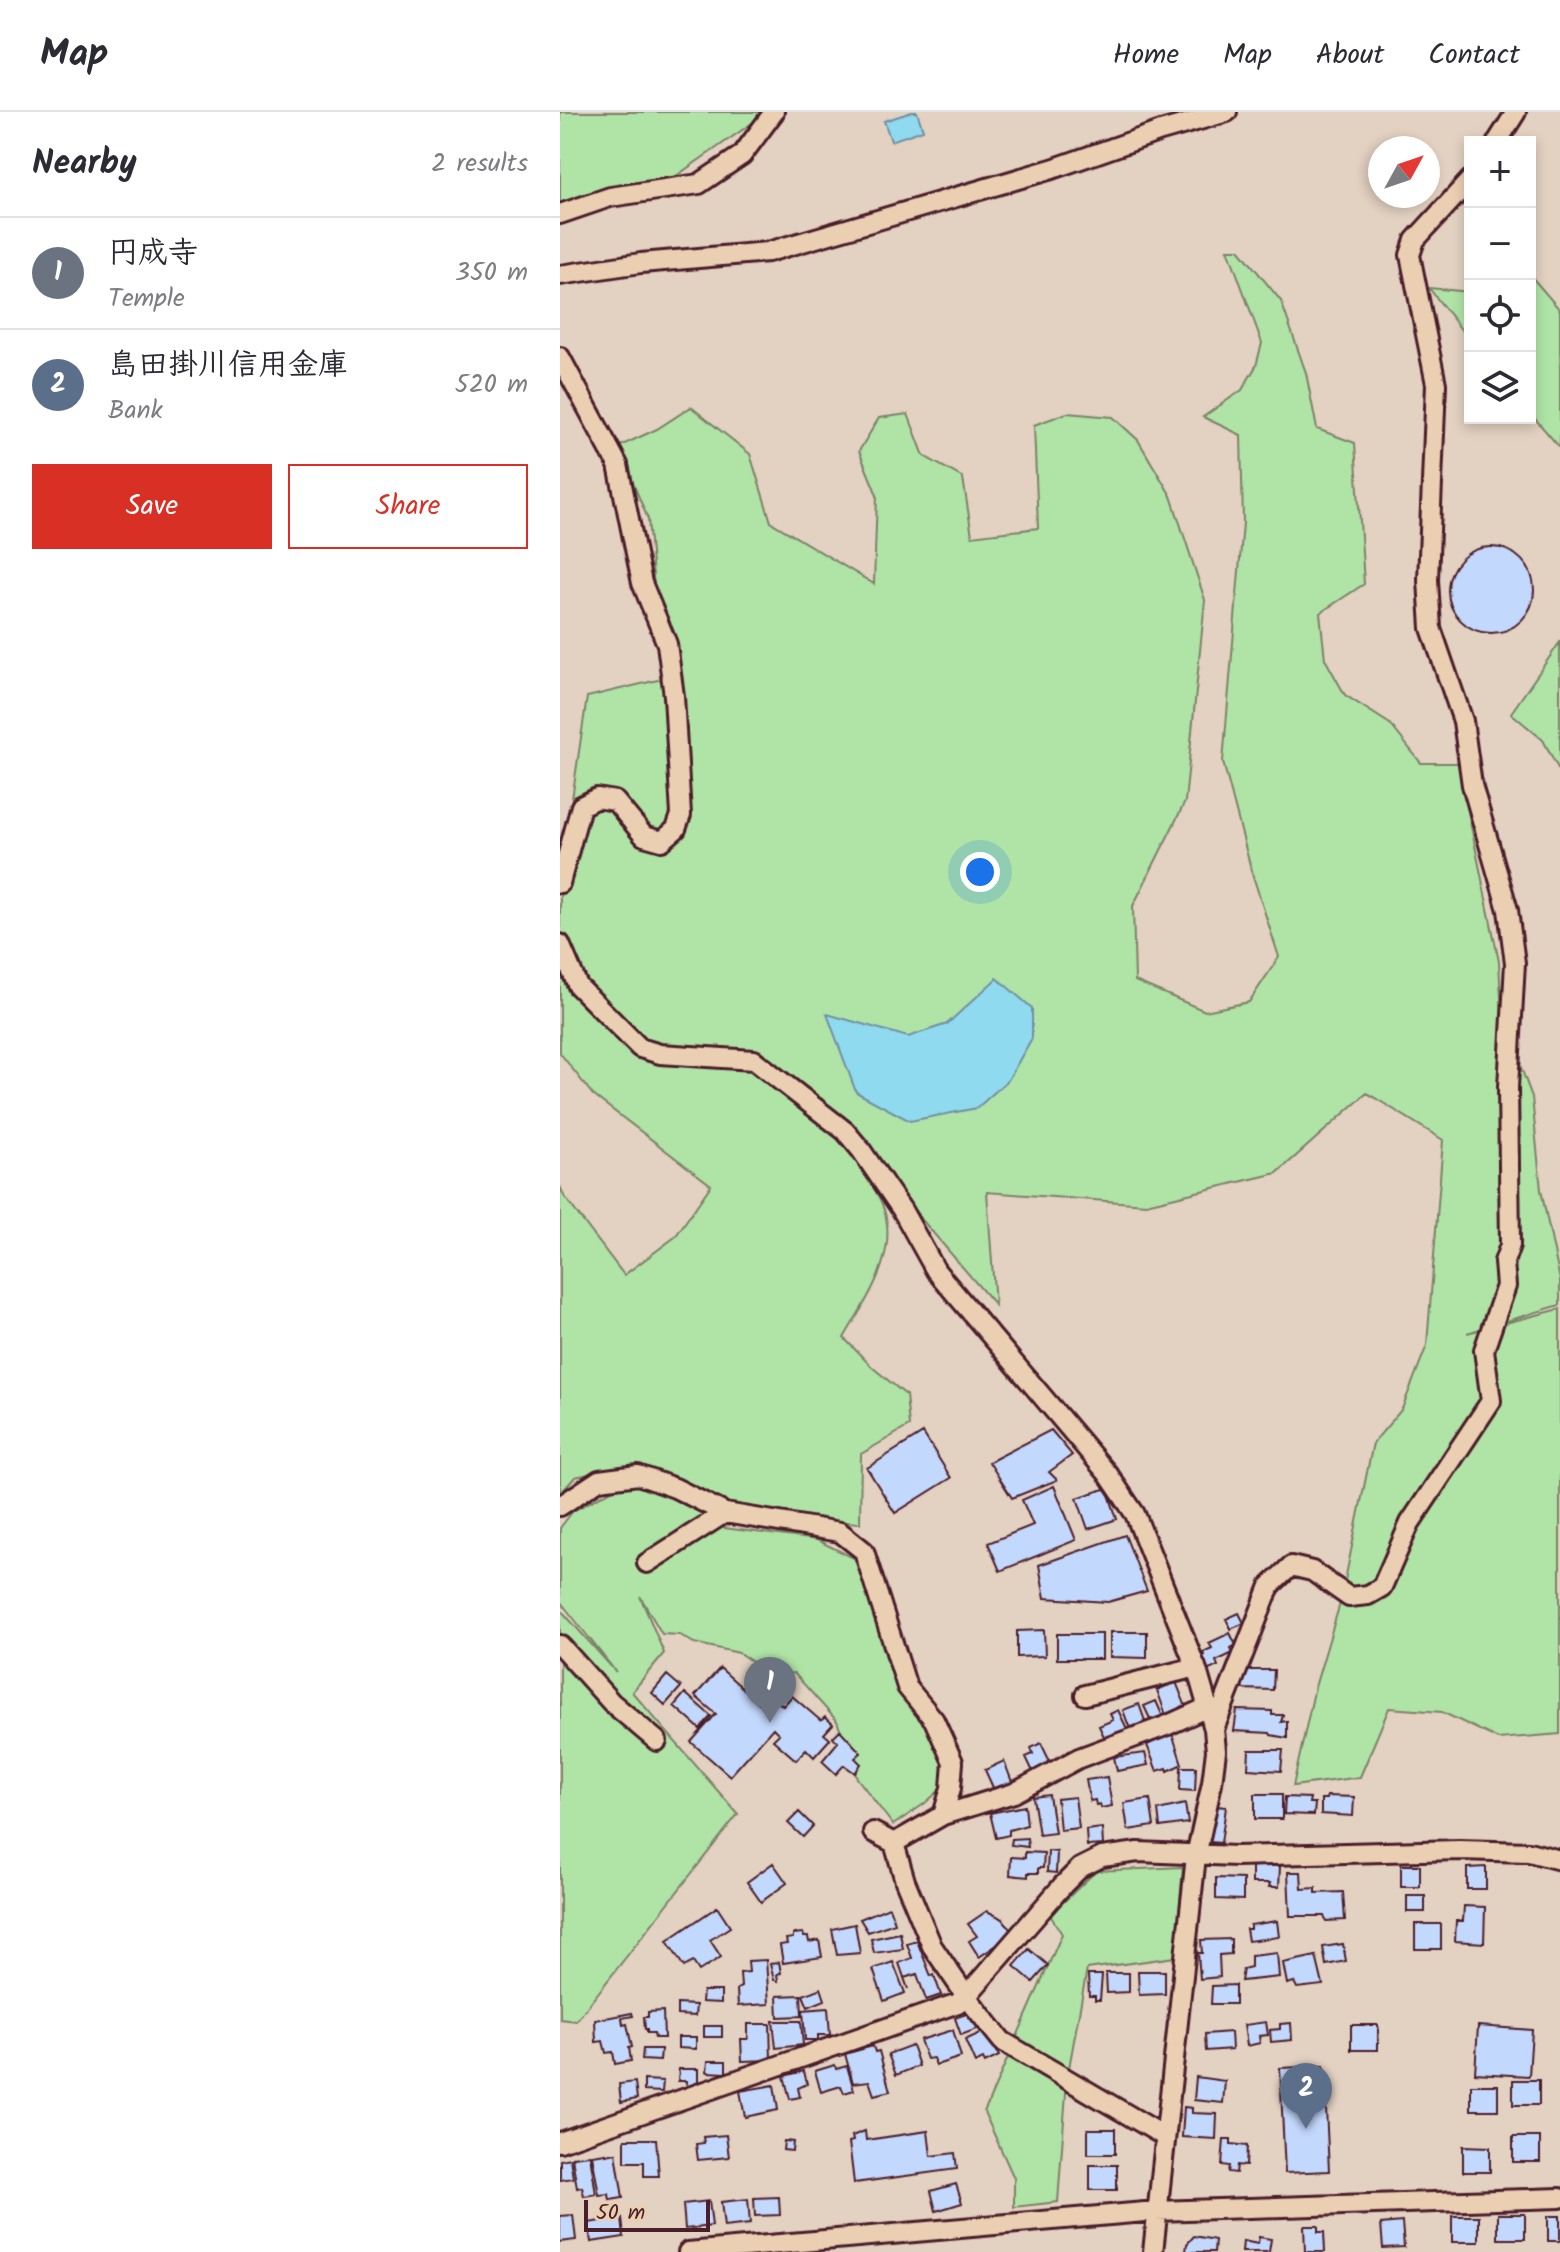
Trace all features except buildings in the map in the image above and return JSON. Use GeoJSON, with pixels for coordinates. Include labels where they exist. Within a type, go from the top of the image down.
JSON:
{"type":"FeatureCollection","features":[{"type":"Feature","properties":{"kind":"street"},"geometry":{"type":"LineString","coordinates":[[560,214],[610,197],[699,184],[742,155],[774,112]]}},
{"type":"Feature","properties":{"kind":"street"},"geometry":{"type":"LineString","coordinates":[[560,275],[641,263],[768,252],[1052,169],[1227,112]]}},
{"type":"Feature","properties":{"kind":"street"},"geometry":{"type":"LineString","coordinates":[[1501,136],[1516,112]]}},
{"type":"Feature","properties":{"kind":"street"},"geometry":{"type":"LineString","coordinates":[[1214,1729],[1270,1586],[1291,1566],[1312,1571],[1349,1597],[1368,1595],[1382,1587],[1410,1523],[1491,1401],[1484,1350],[1506,1286],[1504,1262],[1510,1245],[1508,1087],[1515,963],[1508,910],[1472,785],[1463,721],[1431,628],[1428,580],[1436,384],[1410,255],[1415,240],[1464,187]]}},
{"type":"Feature","properties":{"kind":"street"},"geometry":{"type":"LineString","coordinates":[[560,357],[618,465],[642,583],[667,644],[674,696],[681,815],[676,829],[662,841],[644,836],[615,801],[597,798],[581,806],[560,883]]}},
{"type":"Feature","properties":{"kind":"street"},"geometry":{"type":"LineString","coordinates":[[560,944],[578,986],[640,1048],[660,1054],[754,1060],[853,1140],[902,1210],[936,1271],[1108,1474],[1135,1514],[1196,1667],[1214,1729],[1216,1751],[1196,1856],[1153,2252]]}},
{"type":"Feature","properties":{"kind":"street"},"geometry":{"type":"LineString","coordinates":[[560,1506],[599,1480],[638,1475],[675,1488],[725,1513],[840,1532],[864,1551],[907,1687],[934,1720],[953,1762],[951,1788],[943,1815]]}},
{"type":"Feature","properties":{"kind":"street"},"geometry":{"type":"LineString","coordinates":[[647,1563],[725,1513]]}},
{"type":"Feature","properties":{"kind":"street"},"geometry":{"type":"LineString","coordinates":[[560,1645],[612,1703],[657,1741]]}},
{"type":"Feature","properties":{"kind":"street"},"geometry":{"type":"LineString","coordinates":[[1085,1695],[1196,1667]]}},
{"type":"Feature","properties":{"kind":"street"},"geometry":{"type":"LineString","coordinates":[[894,1843],[943,1815],[1014,1793],[1079,1758],[1208,1707]]}},
{"type":"Feature","properties":{"kind":"street"},"geometry":{"type":"LineString","coordinates":[[873,1832],[894,1843],[905,1881],[932,1946],[1002,2041],[1164,2136]]}},
{"type":"Feature","properties":{"kind":"street"},"geometry":{"type":"LineString","coordinates":[[560,2142],[945,2009],[966,1996],[1080,1868],[1102,1857],[1138,1852],[1196,1856],[1459,1850],[1529,1852],[1560,1860]]}},
{"type":"Feature","properties":{"kind":"street"},"geometry":{"type":"LineString","coordinates":[[688,2252],[1156,2211],[1560,2198]]}},
{"type":"Feature","properties":{"kind":"green space"},"geometry":{"type":"Polygon","coordinates":[[[560,112],[768,112],[676,176],[560,211],[560,112]]]}},
{"type":"Feature","properties":{"kind":"green space"},"geometry":{"type":"Polygon","coordinates":[[[1228,249],[1239,249],[1281,301],[1306,373],[1317,429],[1355,443],[1364,584],[1320,613],[1325,659],[1345,695],[1390,724],[1421,763],[1458,763],[1499,962],[1502,1017],[1532,1097],[1541,1190],[1560,1280],[1560,1305],[1467,1333],[1560,1309],[1560,1734],[1498,1739],[1442,1712],[1389,1708],[1360,1777],[1293,1786],[1315,1687],[1341,1600],[1373,1443],[1402,1409],[1427,1345],[1443,1140],[1367,1093],[1277,1173],[1146,1204],[987,1192],[995,1305],[923,1221],[855,1132],[843,1140],[882,1204],[887,1222],[887,1240],[879,1274],[844,1338],[906,1395],[909,1426],[861,1454],[860,1523],[756,1516],[634,1465],[575,1477],[560,1494],[560,1186],[564,1196],[624,1275],[675,1237],[711,1185],[593,1095],[560,1053],[560,853],[565,847],[587,697],[662,679],[648,519],[618,447],[657,429],[691,407],[750,454],[771,522],[874,584],[877,495],[859,451],[879,418],[908,414],[924,456],[963,478],[972,536],[1038,528],[1034,425],[1067,413],[1113,417],[1138,440],[1171,496],[1205,600],[1185,802],[1133,906],[1135,981],[1205,1011],[1249,1002],[1279,957],[1252,873],[1223,762],[1243,523],[1241,435],[1203,417],[1242,390],[1256,366],[1262,343],[1228,249]]]}},
{"type":"Feature","properties":{"kind":"green space"},"geometry":{"type":"Polygon","coordinates":[[[1536,282],[1560,310],[1560,448],[1536,420],[1536,282]]]}},
{"type":"Feature","properties":{"kind":"green space"},"geometry":{"type":"Polygon","coordinates":[[[1429,288],[1464,291],[1464,333],[1429,288]]]}},
{"type":"Feature","properties":{"kind":"green space"},"geometry":{"type":"Polygon","coordinates":[[[1560,642],[1560,772],[1543,740],[1511,713],[1560,642]]]}},
{"type":"Feature","properties":{"kind":"green space"},"geometry":{"type":"Polygon","coordinates":[[[628,1481],[710,1512],[724,1528],[817,1540],[858,1560],[878,1615],[885,1654],[909,1707],[933,1732],[946,1768],[939,1791],[893,1825],[857,1778],[837,1721],[794,1673],[773,1676],[739,1653],[694,1643],[680,1635],[662,1634],[640,1596],[664,1653],[632,1692],[738,1814],[576,2021],[560,2019],[560,1609],[616,1672],[560,1601],[560,1528],[573,1511],[628,1481]]]}},
{"type":"Feature","properties":{"kind":"green space"},"geometry":{"type":"Polygon","coordinates":[[[1183,1867],[1175,1957],[1087,1969],[1067,2079],[1058,2202],[1014,2207],[1014,2178],[984,2112],[1062,1934],[1050,1915],[1096,1871],[1183,1867]]]}},
{"type":"Feature","properties":{"kind":"water"},"geometry":{"type":"Polygon","coordinates":[[[917,112],[923,130],[891,141],[884,121],[917,112]]]}},
{"type":"Feature","properties":{"kind":"water"},"geometry":{"type":"Polygon","coordinates":[[[997,978],[1032,1008],[1032,1038],[1008,1080],[977,1108],[910,1121],[856,1092],[827,1014],[908,1037],[947,1024],[997,978]]]}},
{"type":"Feature","properties":{"kind":"place","name":"円成寺"},"geometry":{"type":"Point","coordinates":[770,1723]}},
{"type":"Feature","properties":{"kind":"place","name":"島田掛川信用金庫"},"geometry":{"type":"Point","coordinates":[1306,2129]}}]}
